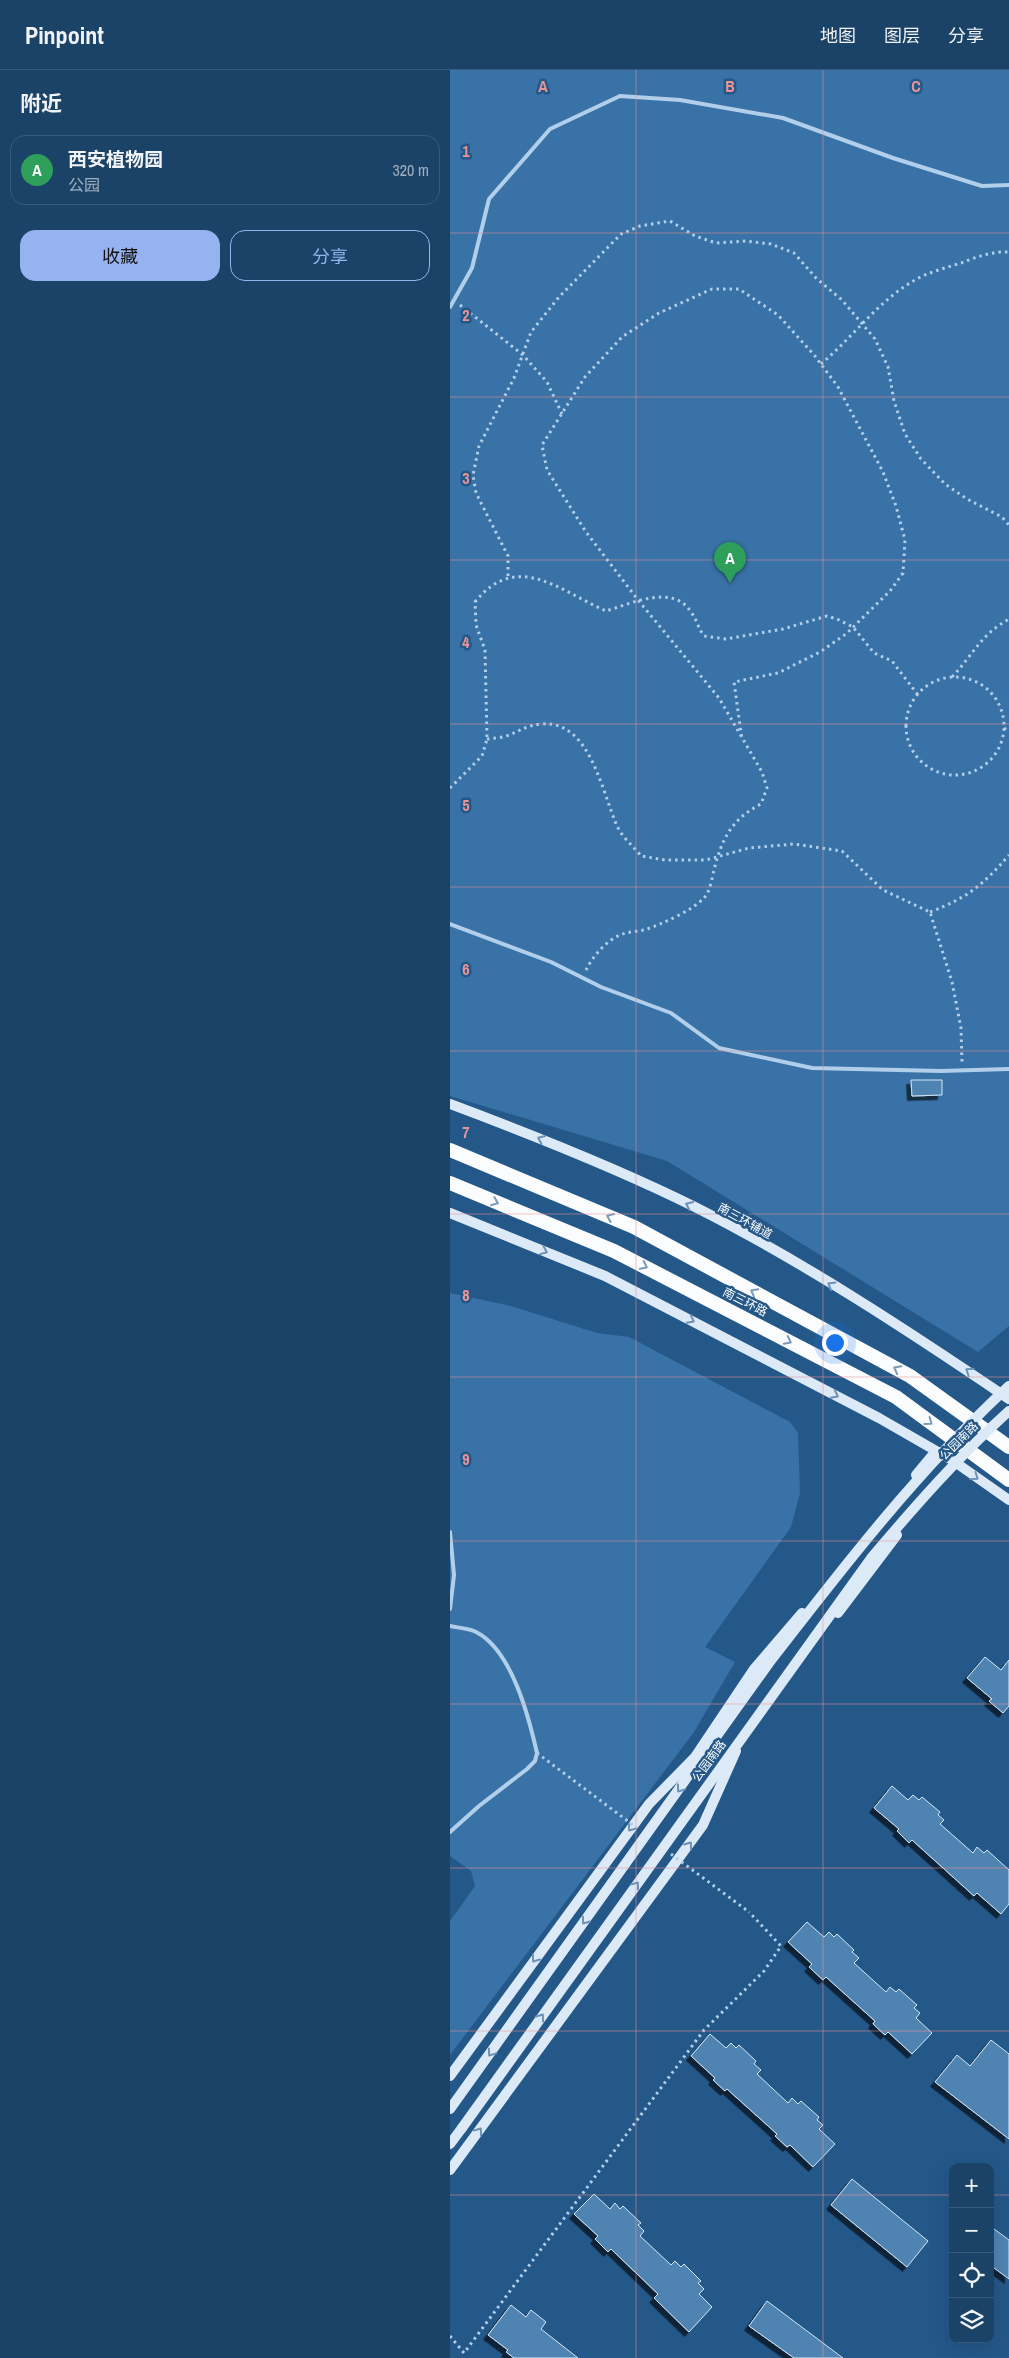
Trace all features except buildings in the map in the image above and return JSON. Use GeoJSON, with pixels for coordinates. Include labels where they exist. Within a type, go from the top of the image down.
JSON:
{"type":"FeatureCollection","features":[{"type":"Feature","properties":{"kind":"highway","name":"南三环路"},"geometry":{"type":"LineString","coordinates":[[450,1150],[634,1228],[910,1376],[1009,1447]]}},
{"type":"Feature","properties":{"kind":"highway","name":"南三环路"},"geometry":{"type":"LineString","coordinates":[[450,1184],[614,1250],[896,1397],[1009,1480]]}},
{"type":"Feature","properties":{"kind":"main road","name":"南三环辅道"},"geometry":{"type":"LineString","coordinates":[[450,1104],[530,1134],[697,1208],[856,1300],[1009,1398]]}},
{"type":"Feature","properties":{"kind":"main road"},"geometry":{"type":"LineString","coordinates":[[450,1213],[605,1276],[879,1418],[952,1460],[1009,1500]]}},
{"type":"Feature","properties":{"kind":"main road","name":"公园南路"},"geometry":{"type":"LineString","coordinates":[[450,2109],[769,1663],[811,1608],[870,1532],[924,1471],[1009,1386]]}},
{"type":"Feature","properties":{"kind":"main road","name":"公园南路"},"geometry":{"type":"LineString","coordinates":[[450,2144],[872,1557],[932,1487],[976,1441],[1009,1411]]}},
{"type":"Feature","properties":{"kind":"main road"},"geometry":{"type":"LineString","coordinates":[[450,2076],[649,1804],[696,1757],[754,1669],[936,1450]]}},
{"type":"Feature","properties":{"kind":"main road"},"geometry":{"type":"LineString","coordinates":[[450,2170],[703,1825],[738,1745],[952,1460]]}},
{"type":"Feature","properties":{"kind":"lane"},"geometry":{"type":"LineString","coordinates":[[450,307],[472,268],[488,199],[550,129],[620,96],[680,100],[783,118],[893,158],[982,186],[1009,185]]}},
{"type":"Feature","properties":{"kind":"lane"},"geometry":{"type":"LineString","coordinates":[[450,924],[551,962],[583,978],[671,1013],[719,1048],[812,1068],[1009,1069]]}},
{"type":"Feature","properties":{"kind":"lane"},"geometry":{"type":"LineString","coordinates":[[450,1532],[454,1576],[450,1608]]}},
{"type":"Feature","properties":{"kind":"lane"},"geometry":{"type":"LineString","coordinates":[[450,1626],[476,1631],[492,1645],[508,1667],[522,1697],[537,1753],[535,1761],[527,1769],[479,1806],[450,1832]]}},
{"type":"Feature","properties":{"kind":"path"},"geometry":{"type":"LineString","coordinates":[[508,576],[508,556],[476,493],[473,475],[479,446],[514,378],[531,332],[559,298],[621,234],[640,226],[670,221],[695,236],[716,243],[746,241],[771,244],[794,253],[816,278],[842,300],[875,339],[888,367],[894,401],[905,434],[921,459],[945,484],[967,499],[1002,517],[1009,525]]}},
{"type":"Feature","properties":{"kind":"path"},"geometry":{"type":"LineString","coordinates":[[821,364],[843,346],[861,324],[914,281],[976,258],[1000,252],[1009,252]]}},
{"type":"Feature","properties":{"kind":"path"},"geometry":{"type":"LineString","coordinates":[[583,978],[591,960],[601,949],[620,935],[647,929],[690,910],[706,897],[717,857],[730,830],[743,814],[762,804],[767,788],[762,772],[742,740],[719,698],[638,600],[586,532],[547,470],[542,445],[585,377],[622,337],[659,313],[712,289],[739,290],[778,315],[821,364],[838,387],[883,472],[896,506],[905,540],[904,573],[890,591],[853,627],[820,652],[778,673],[734,682],[742,740]]}},
{"type":"Feature","properties":{"kind":"path"},"geometry":{"type":"LineString","coordinates":[[454,301],[523,355],[547,382],[562,414]]}},
{"type":"Feature","properties":{"kind":"path"},"geometry":{"type":"LineString","coordinates":[[450,788],[482,756],[487,739],[485,650],[476,625],[475,602],[486,588],[508,576],[526,575],[555,586],[606,611],[638,600],[656,598],[676,599],[691,611],[697,628],[704,636],[726,638],[783,629],[827,616],[838,618],[853,627],[874,652],[892,662],[918,695]]}},
{"type":"Feature","properties":{"kind":"path"},"geometry":{"type":"LineString","coordinates":[[952,677],[985,635],[1009,619]]}},
{"type":"Feature","properties":{"kind":"path"},"geometry":{"type":"LineString","coordinates":[[952,677],[968,679],[983,686],[995,697],[1002,712],[1004,728],[1001,744],[993,758],[980,769],[965,775],[949,775],[933,770],[920,761],[911,748],[906,733],[907,717],[918,695],[936,681],[952,677]]}},
{"type":"Feature","properties":{"kind":"path"},"geometry":{"type":"LineString","coordinates":[[487,739],[506,736],[522,728],[542,724],[561,725],[575,734],[589,755],[618,828],[641,856],[665,860],[706,860],[749,848],[794,844],[842,851],[883,890],[930,912],[959,901],[990,877],[1009,856]]}},
{"type":"Feature","properties":{"kind":"path"},"geometry":{"type":"LineString","coordinates":[[1004,728],[1009,732]]}},
{"type":"Feature","properties":{"kind":"path"},"geometry":{"type":"LineString","coordinates":[[930,912],[954,991],[961,1028],[962,1070]]}},
{"type":"Feature","properties":{"kind":"path"},"geometry":{"type":"LineString","coordinates":[[450,2336],[464,2353],[704,2030],[764,1971],[780,1946],[749,1912]]}},
{"type":"Feature","properties":{"kind":"shaded area"},"geometry":{"type":"Polygon","coordinates":[[[450,70],[1009,70],[1009,1326],[978,1352],[667,1161],[450,1096],[450,70]]]}},
{"type":"Feature","properties":{"kind":"shaded area"},"geometry":{"type":"Polygon","coordinates":[[[450,1293],[511,1306],[597,1333],[629,1337],[790,1422],[798,1433],[800,1493],[791,1527],[705,1647],[735,1662],[694,1732],[450,2055],[450,1921],[475,1886],[471,1871],[450,1856],[450,1293]]]}},
{"type":"Feature","properties":{"kind":"place","name":"西安植物园"},"geometry":{"type":"Point","coordinates":[730,583]}}]}
